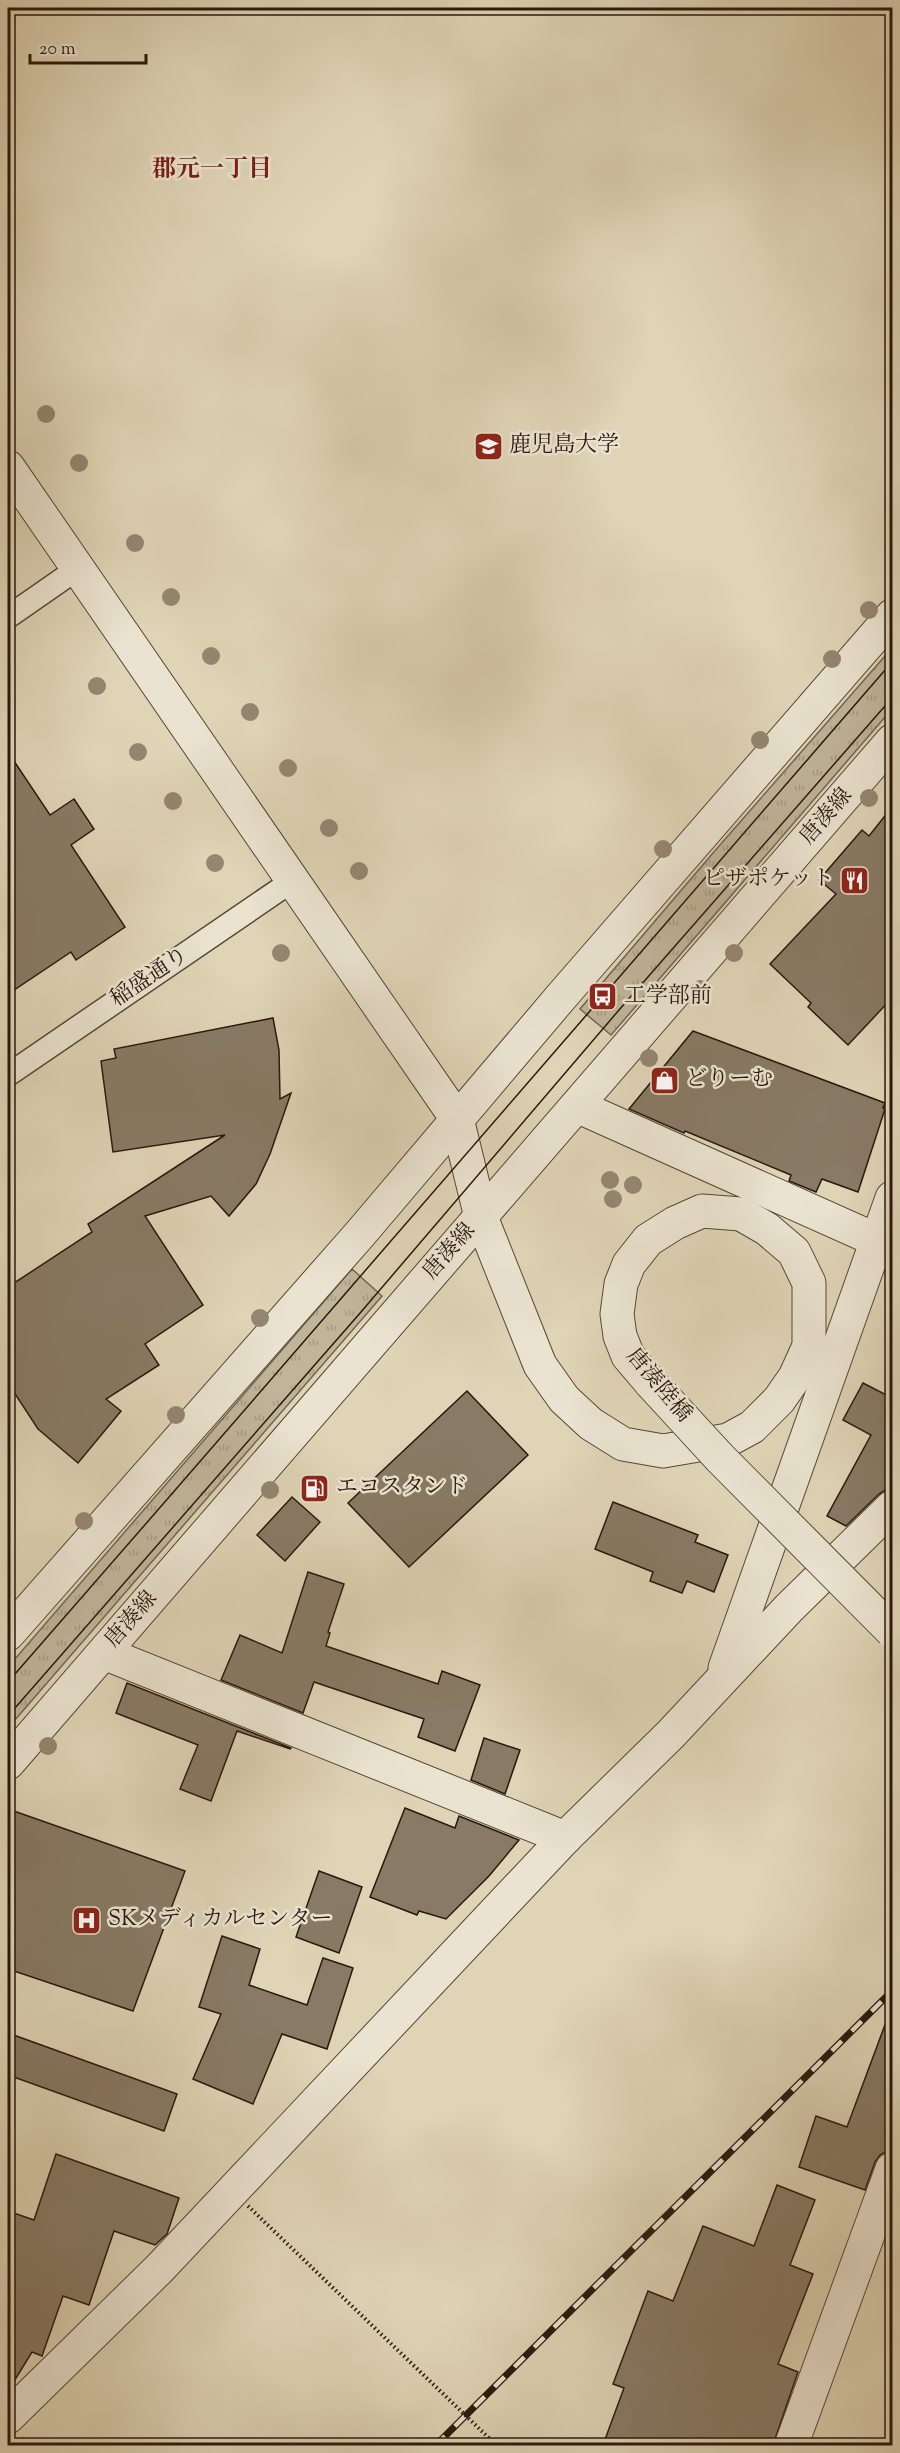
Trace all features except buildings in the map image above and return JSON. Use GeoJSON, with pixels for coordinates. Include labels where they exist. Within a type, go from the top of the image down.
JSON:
{"type":"FeatureCollection","features":[{"type":"Feature","properties":{"kind":"street"},"geometry":{"type":"LineString","coordinates":[[8,467],[457,1119]]}},
{"type":"Feature","properties":{"kind":"street"},"geometry":{"type":"LineString","coordinates":[[8,1634],[360,1234],[892,616]]}},
{"type":"Feature","properties":{"kind":"street","name":"唐湊線"},"geometry":{"type":"LineString","coordinates":[[8,1763],[892,741]]}},
{"type":"Feature","properties":{"kind":"street"},"geometry":{"type":"LineString","coordinates":[[577,1106],[885,1244]]}},
{"type":"Feature","properties":{"kind":"street","name":"唐湊陸橋"},"geometry":{"type":"LineString","coordinates":[[457,1119],[481,1217],[540,1365],[564,1399],[591,1424],[623,1444],[663,1451],[728,1440],[752,1427],[779,1400],[795,1377],[810,1346],[809,1283],[794,1252],[767,1229],[741,1214],[702,1211],[675,1222],[648,1239],[629,1264],[621,1284],[617,1314],[620,1336],[628,1356],[651,1383],[720,1458],[892,1632]]}},
{"type":"Feature","properties":{"kind":"street"},"geometry":{"type":"LineString","coordinates":[[721,1680],[885,1244],[892,1198]]}},
{"type":"Feature","properties":{"kind":"street"},"geometry":{"type":"LineString","coordinates":[[8,2417],[159,2269],[566,1838],[671,1734],[789,1608],[892,1507]]}},
{"type":"Feature","properties":{"kind":"street"},"geometry":{"type":"LineString","coordinates":[[104,1653],[566,1838]]}},
{"type":"Feature","properties":{"kind":"street"},"geometry":{"type":"LineString","coordinates":[[791,2445],[892,2169]]}},
{"type":"Feature","properties":{"kind":"lane"},"geometry":{"type":"LineString","coordinates":[[8,617],[77,569]]}},
{"type":"Feature","properties":{"kind":"lane","name":"稲盛通り"},"geometry":{"type":"LineString","coordinates":[[8,1075],[292,881]]}},
{"type":"Feature","properties":{"kind":"path"},"geometry":{"type":"LineString","coordinates":[[248,2206],[490,2439],[484,2445]]}},
{"type":"Feature","properties":{"kind":"green space"},"geometry":{"type":"Polygon","coordinates":[[[892,648],[892,709],[611,1035],[580,1009],[892,648]]]}},
{"type":"Feature","properties":{"kind":"green space"},"geometry":{"type":"Polygon","coordinates":[[[352,1269],[382,1296],[8,1728],[8,1667],[352,1269]]]}},
{"type":"Feature","properties":{"kind":"tram line"},"geometry":{"type":"LineString","coordinates":[[8,1682],[892,662]]}},
{"type":"Feature","properties":{"kind":"tram line"},"geometry":{"type":"LineString","coordinates":[[8,1716],[892,698]]}},
{"type":"Feature","properties":{"kind":"railway"},"geometry":{"type":"LineString","coordinates":[[435,2446],[892,1991]]}},
{"type":"Feature","properties":{"kind":"place","name":"鹿児島大学"},"geometry":{"type":"Point","coordinates":[488,446]}},
{"type":"Feature","properties":{"kind":"place","name":"ピザポケット"},"geometry":{"type":"Point","coordinates":[855,880]}},
{"type":"Feature","properties":{"kind":"place","name":"工学部前"},"geometry":{"type":"Point","coordinates":[603,997]}},
{"type":"Feature","properties":{"kind":"place","name":"どりーむ"},"geometry":{"type":"Point","coordinates":[664,1080]}},
{"type":"Feature","properties":{"kind":"place","name":"エコスタンド"},"geometry":{"type":"Point","coordinates":[315,1488]}},
{"type":"Feature","properties":{"kind":"place","name":"SKメディカルセンター"},"geometry":{"type":"Point","coordinates":[87,1920]}},
{"type":"Feature","properties":{"kind":"district","name":"郡元一丁目"},"geometry":{"type":"Point","coordinates":[212,170]}}]}
